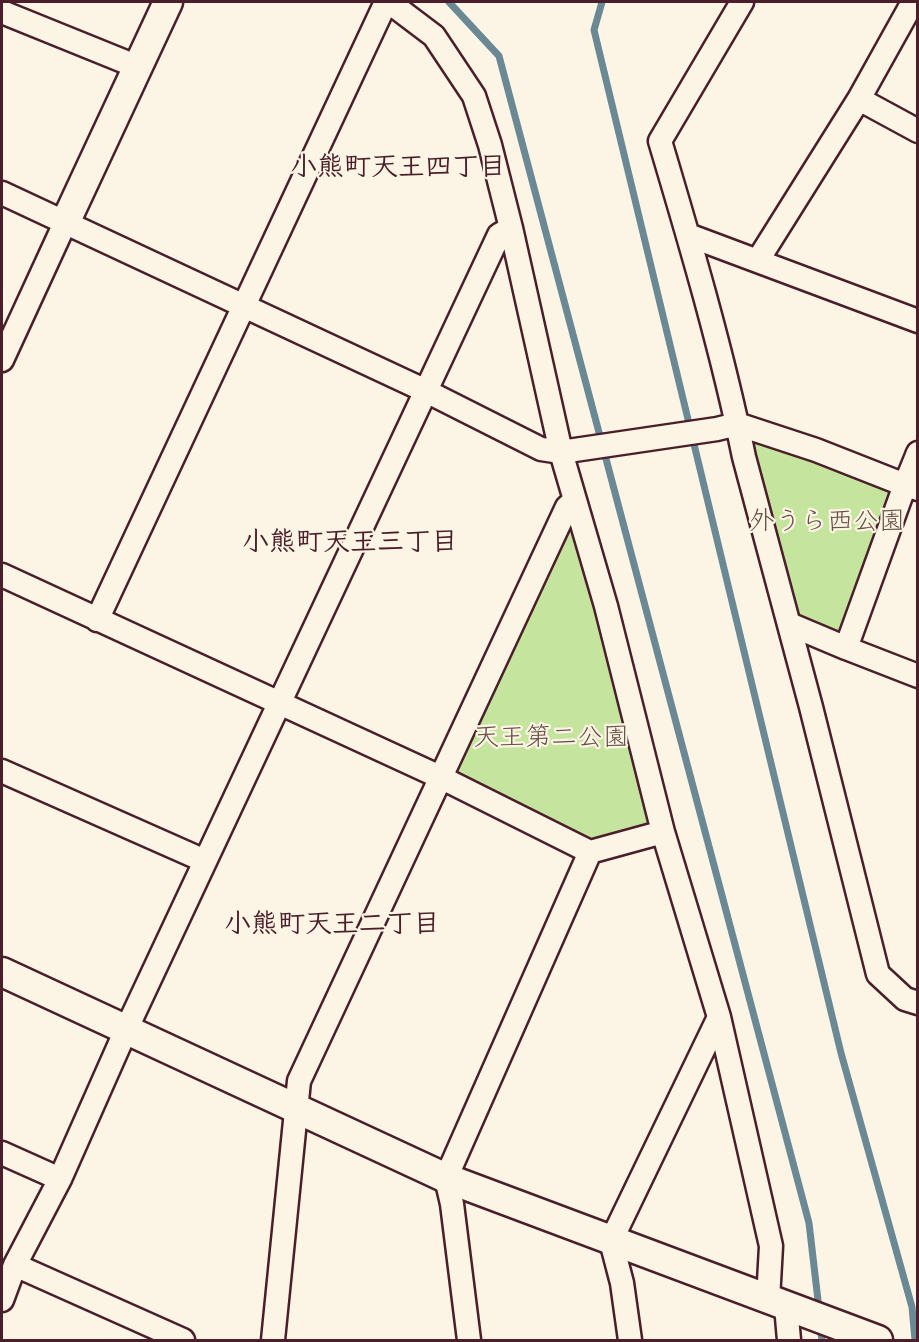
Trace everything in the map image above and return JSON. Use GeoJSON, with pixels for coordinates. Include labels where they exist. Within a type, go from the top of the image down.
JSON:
{"type":"FeatureCollection","features":[{"type":"Feature","properties":{"kind":"street"},"geometry":{"type":"LineString","coordinates":[[2,360],[168,2]]}},
{"type":"Feature","properties":{"kind":"street"},"geometry":{"type":"LineString","coordinates":[[97,620],[388,2],[434,36],[474,96],[490,145],[561,452],[606,606],[663,832],[719,1017],[771,1246],[789,1341]]}},
{"type":"Feature","properties":{"kind":"street"},"geometry":{"type":"LineString","coordinates":[[742,2],[660,141],[688,235],[727,426],[744,457],[878,974],[905,999],[918,1003]]}},
{"type":"Feature","properties":{"kind":"street"},"geometry":{"type":"LineString","coordinates":[[758,260],[860,99],[913,2]]}},
{"type":"Feature","properties":{"kind":"street"},"geometry":{"type":"LineString","coordinates":[[9,10],[138,67]]}},
{"type":"Feature","properties":{"kind":"street"},"geometry":{"type":"LineString","coordinates":[[860,99],[918,131]]}},
{"type":"Feature","properties":{"kind":"street"},"geometry":{"type":"LineString","coordinates":[[2,193],[426,390],[541,449],[561,452],[727,426],[816,450],[911,487]]}},
{"type":"Feature","properties":{"kind":"street"},"geometry":{"type":"LineString","coordinates":[[2,1300],[15,1265],[60,1179],[126,1030],[499,235],[511,228]]}},
{"type":"Feature","properties":{"kind":"street"},"geometry":{"type":"LineString","coordinates":[[688,235],[918,321]]}},
{"type":"Feature","properties":{"kind":"street"},"geometry":{"type":"LineString","coordinates":[[846,648],[911,487],[918,453]]}},
{"type":"Feature","properties":{"kind":"street"},"geometry":{"type":"LineString","coordinates":[[273,1341],[299,1081],[567,507],[574,501]]}},
{"type":"Feature","properties":{"kind":"street"},"geometry":{"type":"LineString","coordinates":[[2,575],[441,777],[590,852],[663,832]]}},
{"type":"Feature","properties":{"kind":"street"},"geometry":{"type":"LineString","coordinates":[[789,624],[918,676]]}},
{"type":"Feature","properties":{"kind":"street"},"geometry":{"type":"LineString","coordinates":[[2,771],[205,861]]}},
{"type":"Feature","properties":{"kind":"street"},"geometry":{"type":"LineString","coordinates":[[470,1341],[452,1204],[446,1178],[590,852]]}},
{"type":"Feature","properties":{"kind":"street"},"geometry":{"type":"LineString","coordinates":[[2,972],[446,1178],[867,1336]]}},
{"type":"Feature","properties":{"kind":"street"},"geometry":{"type":"LineString","coordinates":[[630,1341],[622,1283],[611,1241],[719,1017]]}},
{"type":"Feature","properties":{"kind":"street"},"geometry":{"type":"LineString","coordinates":[[2,1153],[60,1179]]}},
{"type":"Feature","properties":{"kind":"street"},"geometry":{"type":"LineString","coordinates":[[15,1265],[183,1341]]}},
{"type":"Feature","properties":{"kind":"green space","name":"外うら西公園"},"geometry":{"type":"Polygon","coordinates":[[[744,432],[900,488],[844,642],[796,622],[744,432]]]}},
{"type":"Feature","properties":{"kind":"green space","name":"天王第二公園"},"geometry":{"type":"Polygon","coordinates":[[[572,510],[656,829],[590,845],[448,775],[572,510]]]}},
{"type":"Feature","properties":{"kind":"waterway"},"geometry":{"type":"LineString","coordinates":[[449,2],[499,56],[809,1223],[819,1309]]}},
{"type":"Feature","properties":{"kind":"waterway"},"geometry":{"type":"LineString","coordinates":[[602,2],[594,30],[841,1053],[912,1307],[915,1340]]}},
{"type":"Feature","properties":{"kind":"waterway"},"geometry":{"type":"LineString","coordinates":[[820,1326],[822,1340]]}},
{"type":"Feature","properties":{"kind":"district","name":"小熊町天王四丁目"},"geometry":{"type":"Point","coordinates":[398,168]}},
{"type":"Feature","properties":{"kind":"district","name":"小熊町天王三丁目"},"geometry":{"type":"Point","coordinates":[350,543]}},
{"type":"Feature","properties":{"kind":"district","name":"小熊町天王二丁目"},"geometry":{"type":"Point","coordinates":[332,925]}}]}
